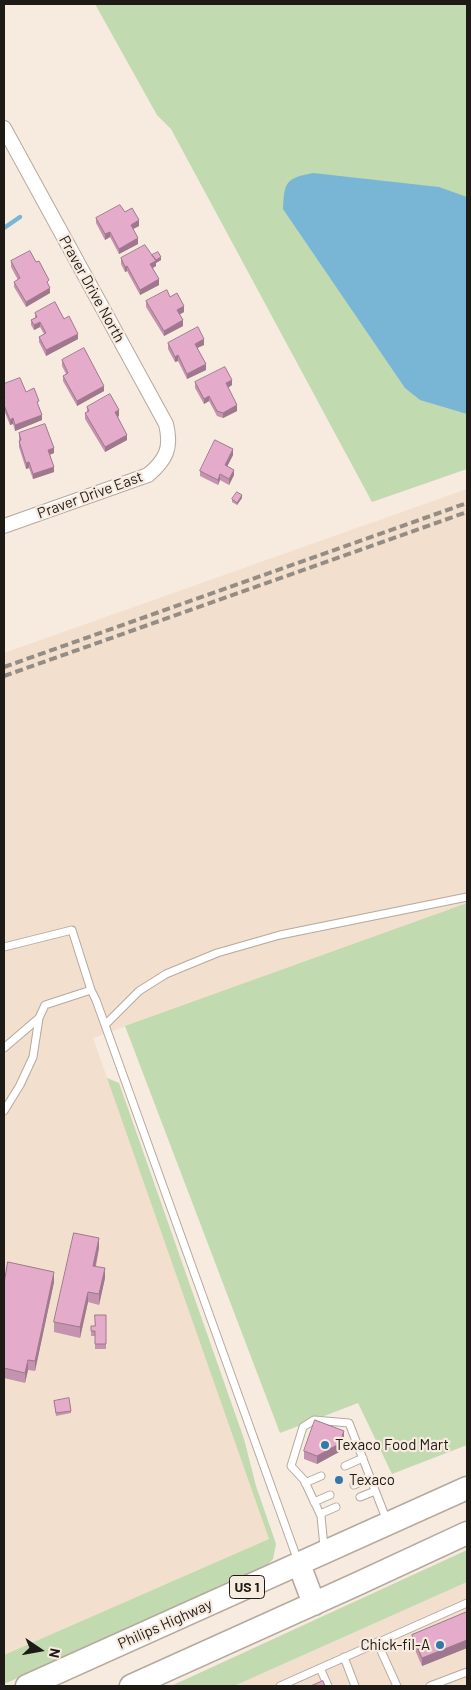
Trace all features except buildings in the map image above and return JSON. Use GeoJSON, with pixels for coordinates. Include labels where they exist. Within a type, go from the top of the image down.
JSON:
{"type":"FeatureCollection","features":[{"type":"Feature","properties":{"kind":"main road","name":"Philips Highway"},"geometry":{"type":"LineString","coordinates":[[27,1686],[467,1488]]}},
{"type":"Feature","properties":{"kind":"main road"},"geometry":{"type":"LineString","coordinates":[[141,1684],[467,1533]]}},
{"type":"Feature","properties":{"kind":"main road"},"geometry":{"type":"LineString","coordinates":[[299,1564],[314,1604]]}},
{"type":"Feature","properties":{"kind":"street","name":"Praver Drive North"},"geometry":{"type":"LineString","coordinates":[[4,128],[166,424],[169,437],[167,453]]}},
{"type":"Feature","properties":{"kind":"street","name":"Praver Drive East"},"geometry":{"type":"LineString","coordinates":[[4,526],[148,475],[160,465],[167,453]]}},
{"type":"Feature","properties":{"kind":"lane"},"geometry":{"type":"LineString","coordinates":[[105,1025],[139,991],[166,974],[217,953],[280,936],[467,897]]}},
{"type":"Feature","properties":{"kind":"lane"},"geometry":{"type":"LineString","coordinates":[[4,947],[72,930],[91,990],[299,1564]]}},
{"type":"Feature","properties":{"kind":"lane"},"geometry":{"type":"LineString","coordinates":[[4,1111],[20,1085],[33,1057],[39,1018],[45,1005],[91,990]]}},
{"type":"Feature","properties":{"kind":"lane"},"geometry":{"type":"LineString","coordinates":[[4,1048],[39,1018]]}},
{"type":"Feature","properties":{"kind":"lane"},"geometry":{"type":"LineString","coordinates":[[324,1552],[320,1514],[305,1483],[292,1466],[302,1427],[314,1420],[349,1423],[388,1524]]}},
{"type":"Feature","properties":{"kind":"lane"},"geometry":{"type":"LineString","coordinates":[[345,1466],[363,1458]]}},
{"type":"Feature","properties":{"kind":"lane"},"geometry":{"type":"LineString","coordinates":[[305,1483],[321,1476]]}},
{"type":"Feature","properties":{"kind":"lane"},"geometry":{"type":"LineString","coordinates":[[354,1485],[370,1478]]}},
{"type":"Feature","properties":{"kind":"lane"},"geometry":{"type":"LineString","coordinates":[[360,1497],[375,1491]]}},
{"type":"Feature","properties":{"kind":"lane"},"geometry":{"type":"LineString","coordinates":[[314,1502],[330,1495]]}},
{"type":"Feature","properties":{"kind":"lane"},"geometry":{"type":"LineString","coordinates":[[320,1514],[336,1507]]}},
{"type":"Feature","properties":{"kind":"lane"},"geometry":{"type":"LineString","coordinates":[[280,1686],[467,1603]]}},
{"type":"Feature","properties":{"kind":"lane"},"geometry":{"type":"LineString","coordinates":[[378,1642],[397,1686]]}},
{"type":"Feature","properties":{"kind":"lane"},"geometry":{"type":"LineString","coordinates":[[344,1657],[355,1686]]}},
{"type":"Feature","properties":{"kind":"lane"},"geometry":{"type":"LineString","coordinates":[[320,1668],[328,1686]]}},
{"type":"Feature","properties":{"kind":"lane"},"geometry":{"type":"LineString","coordinates":[[430,1686],[467,1672]]}},
{"type":"Feature","properties":{"kind":"shaded area"},"geometry":{"type":"Polygon","coordinates":[[[467,489],[467,903],[93,1038],[269,1539],[4,1655],[4,653],[467,489]]]}},
{"type":"Feature","properties":{"kind":"shaded area"},"geometry":{"type":"Polygon","coordinates":[[[467,1582],[467,1686],[234,1686],[467,1582]]]}},
{"type":"Feature","properties":{"kind":"green space"},"geometry":{"type":"Polygon","coordinates":[[[95,4],[467,4],[467,469],[372,502],[171,129],[157,115],[95,4]]]}},
{"type":"Feature","properties":{"kind":"green space"},"geometry":{"type":"Polygon","coordinates":[[[467,903],[467,1445],[392,1474],[358,1403],[280,1433],[125,1026],[467,903]]]}},
{"type":"Feature","properties":{"kind":"green space"},"geometry":{"type":"Polygon","coordinates":[[[107,1078],[119,1083],[244,1439],[256,1486],[276,1544],[273,1559],[264,1568],[4,1684],[4,1655],[269,1539],[107,1078]]]}},
{"type":"Feature","properties":{"kind":"green space"},"geometry":{"type":"Polygon","coordinates":[[[467,1550],[467,1582],[234,1686],[171,1686],[467,1550]]]}},
{"type":"Feature","properties":{"kind":"water"},"geometry":{"type":"Polygon","coordinates":[[[313,173],[439,187],[467,197],[467,414],[420,400],[405,388],[283,209],[284,193],[288,183],[297,177],[313,173]]]}},
{"type":"Feature","properties":{"kind":"waterway"},"geometry":{"type":"LineString","coordinates":[[4,228],[20,217]]}},
{"type":"Feature","properties":{"kind":"railway"},"geometry":{"type":"LineString","coordinates":[[4,667],[467,503]]}},
{"type":"Feature","properties":{"kind":"railway"},"geometry":{"type":"LineString","coordinates":[[4,676],[467,512]]}},
{"type":"Feature","properties":{"kind":"place","name":"Texaco Food Mart"},"geometry":{"type":"Point","coordinates":[325,1445]}},
{"type":"Feature","properties":{"kind":"place","name":"Texaco"},"geometry":{"type":"Point","coordinates":[339,1480]}},
{"type":"Feature","properties":{"kind":"place","name":"Chick-fil-A"},"geometry":{"type":"Point","coordinates":[440,1645]}}]}
